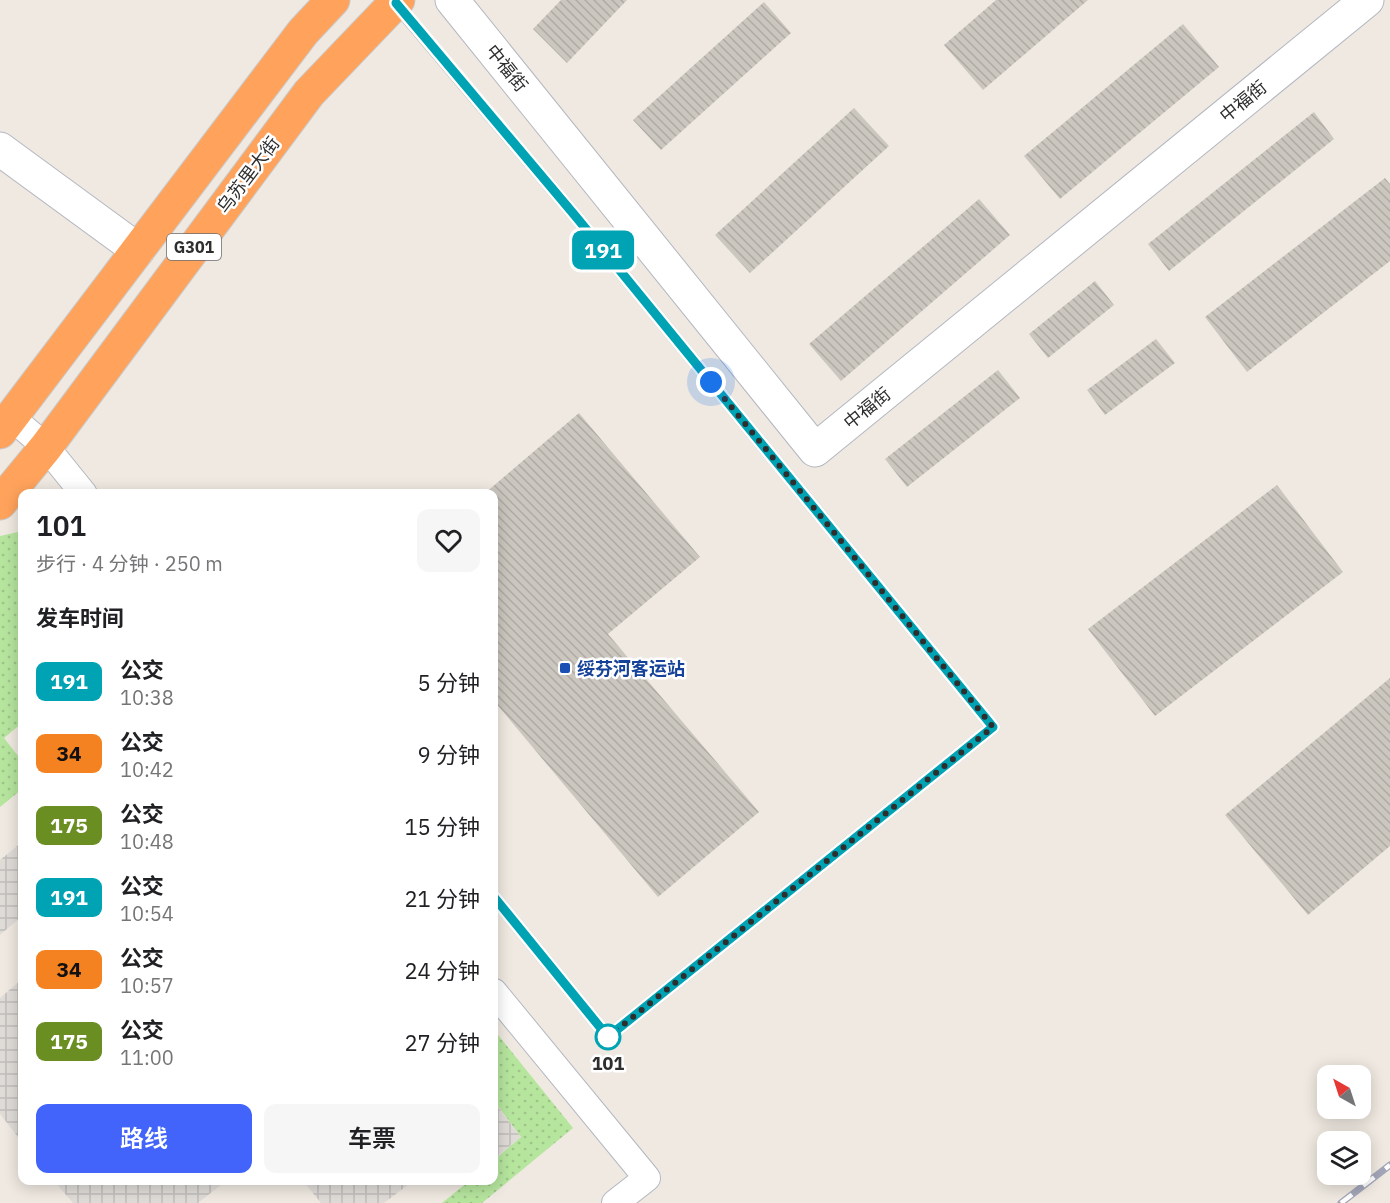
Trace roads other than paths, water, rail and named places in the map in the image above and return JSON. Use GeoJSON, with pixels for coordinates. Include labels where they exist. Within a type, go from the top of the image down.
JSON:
{"type":"FeatureCollection","features":[{"type":"Feature","properties":{"kind":"highway","name":"G301"},"geometry":{"type":"LineString","coordinates":[[6,425],[303,32],[333,0]]}},
{"type":"Feature","properties":{"kind":"highway","name":"乌苏里大街"},"geometry":{"type":"LineString","coordinates":[[0,503],[46,447],[309,93],[397,1]]}},
{"type":"Feature","properties":{"kind":"street","name":"中福街"},"geometry":{"type":"LineString","coordinates":[[452,0],[815,450],[1367,0]]}},
{"type":"Feature","properties":{"kind":"street"},"geometry":{"type":"LineString","coordinates":[[0,149],[138,250]]}},
{"type":"Feature","properties":{"kind":"street"},"geometry":{"type":"LineString","coordinates":[[6,425],[46,447],[80,489]]}},
{"type":"Feature","properties":{"kind":"street"},"geometry":{"type":"LineString","coordinates":[[498,997],[646,1178],[615,1203]]}},
{"type":"Feature","properties":{"kind":"lane"},"geometry":{"type":"LineString","coordinates":[[397,1],[993,727],[608,1037],[498,902]]}},
{"type":"Feature","properties":{"kind":"railway"},"geometry":{"type":"LineString","coordinates":[[1341,1203],[1390,1165]]}},
{"type":"Feature","properties":{"kind":"place","name":"绥芬河客运站"},"geometry":{"type":"Point","coordinates":[565,668]}},
{"type":"Feature","properties":{"kind":"place","name":"101"},"geometry":{"type":"Point","coordinates":[608,1037]}}]}
